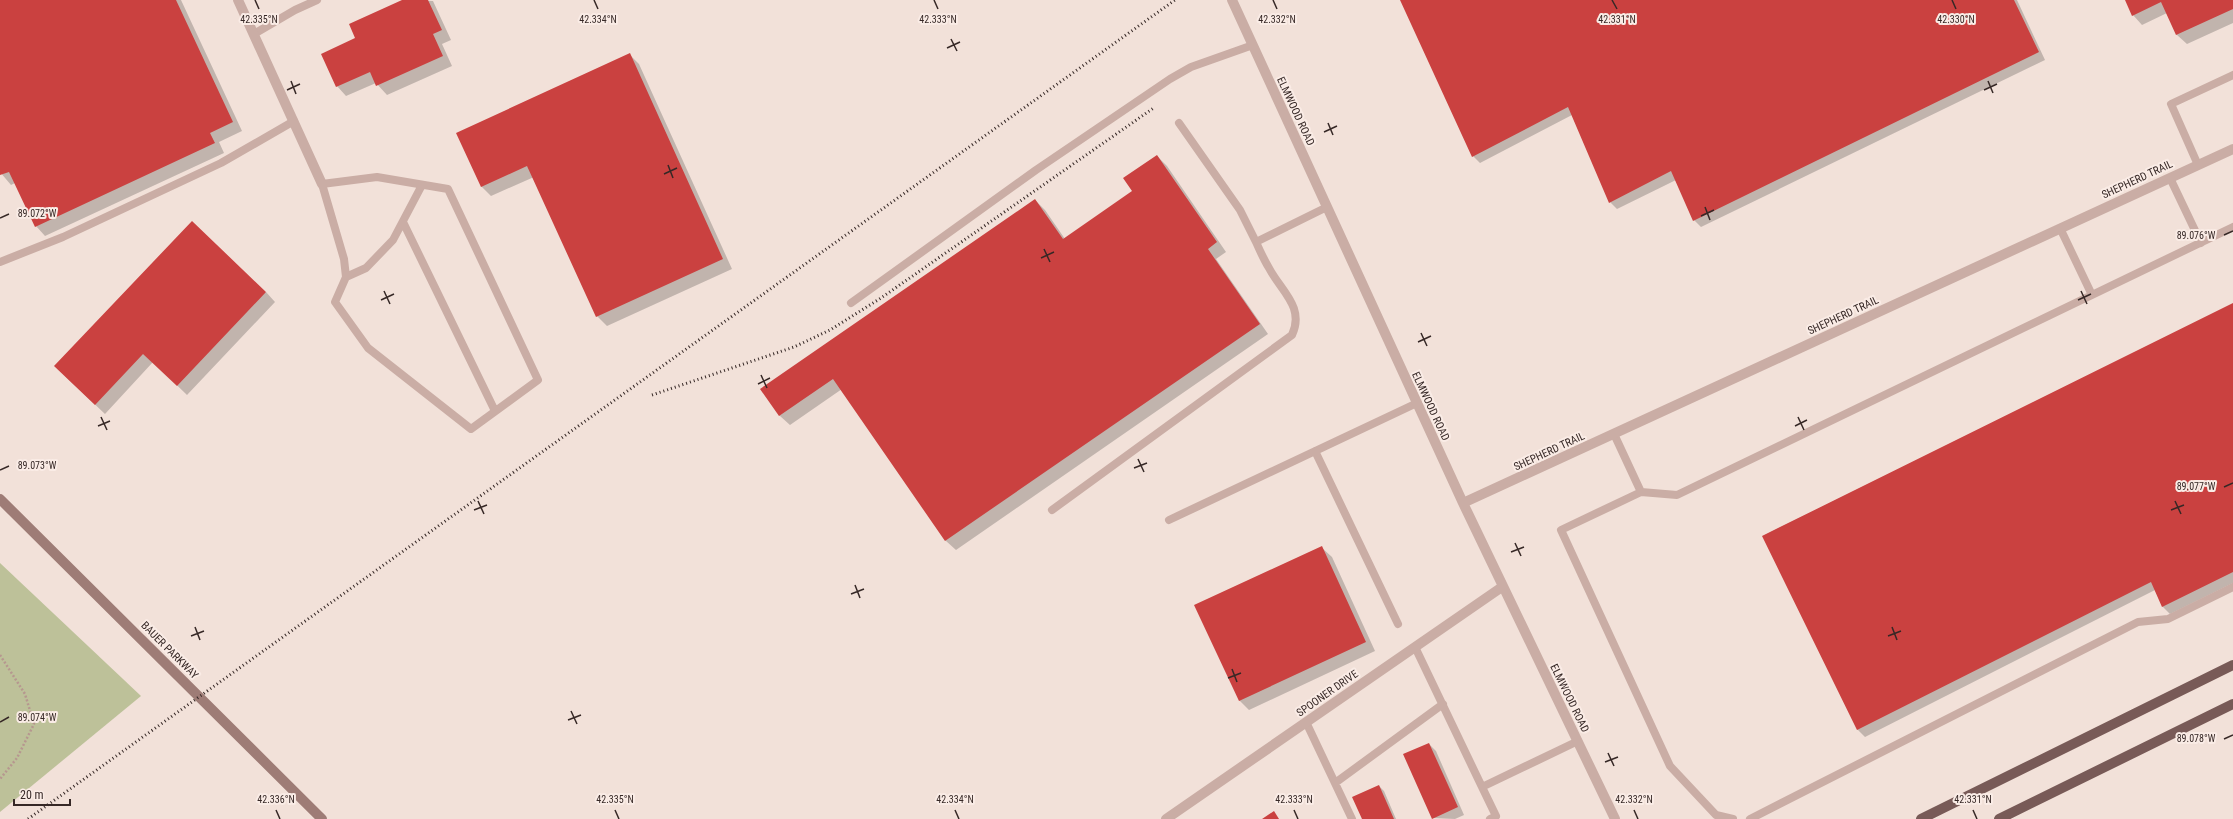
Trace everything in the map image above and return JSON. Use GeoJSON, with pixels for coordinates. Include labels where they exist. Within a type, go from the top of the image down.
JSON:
{"type":"FeatureCollection","features":[{"type":"Feature","properties":{"kind":"main road","name":"BAUER PARKWAY"},"geometry":{"type":"LineString","coordinates":[[0,499],[322,819]]}},
{"type":"Feature","properties":{"kind":"main road"},"geometry":{"type":"LineString","coordinates":[[1921,819],[2233,665]]}},
{"type":"Feature","properties":{"kind":"main road"},"geometry":{"type":"LineString","coordinates":[[2000,819],[2233,704]]}},
{"type":"Feature","properties":{"kind":"street"},"geometry":{"type":"LineString","coordinates":[[238,0],[322,184]]}},
{"type":"Feature","properties":{"kind":"street","name":"ELMWOOD ROAD"},"geometry":{"type":"LineString","coordinates":[[1232,0],[1463,504],[1615,819]]}},
{"type":"Feature","properties":{"kind":"street","name":"SHEPHERD TRAIL"},"geometry":{"type":"LineString","coordinates":[[1463,504],[2233,148]]}},
{"type":"Feature","properties":{"kind":"street","name":"SPOONER DRIVE"},"geometry":{"type":"LineString","coordinates":[[1166,819],[1502,586]]}},
{"type":"Feature","properties":{"kind":"lane"},"geometry":{"type":"LineString","coordinates":[[254,34],[317,0]]}},
{"type":"Feature","properties":{"kind":"lane"},"geometry":{"type":"LineString","coordinates":[[852,303],[1036,170],[1170,79],[1191,67],[1253,45]]}},
{"type":"Feature","properties":{"kind":"lane"},"geometry":{"type":"LineString","coordinates":[[2198,165],[2171,104],[2233,76]]}},
{"type":"Feature","properties":{"kind":"lane"},"geometry":{"type":"LineString","coordinates":[[0,262],[63,237],[221,163],[294,121]]}},
{"type":"Feature","properties":{"kind":"lane"},"geometry":{"type":"LineString","coordinates":[[1052,510],[1292,335],[1296,327],[1296,310],[1269,269],[1240,210],[1179,123]]}},
{"type":"Feature","properties":{"kind":"lane"},"geometry":{"type":"LineString","coordinates":[[377,177],[422,184],[448,189],[538,380],[471,429],[368,348],[335,302],[346,277],[344,259],[322,184],[377,177]]}},
{"type":"Feature","properties":{"kind":"lane"},"geometry":{"type":"LineString","coordinates":[[2170,178],[2200,243]]}},
{"type":"Feature","properties":{"kind":"lane"},"geometry":{"type":"LineString","coordinates":[[346,277],[366,268],[393,240],[422,184]]}},
{"type":"Feature","properties":{"kind":"lane"},"geometry":{"type":"LineString","coordinates":[[1256,242],[1327,207]]}},
{"type":"Feature","properties":{"kind":"lane"},"geometry":{"type":"LineString","coordinates":[[403,222],[495,411]]}},
{"type":"Feature","properties":{"kind":"lane"},"geometry":{"type":"LineString","coordinates":[[1733,819],[1716,815],[1670,766],[1562,530],[1641,492],[1678,495],[2233,227]]}},
{"type":"Feature","properties":{"kind":"lane"},"geometry":{"type":"LineString","coordinates":[[2060,228],[2092,295]]}},
{"type":"Feature","properties":{"kind":"lane"},"geometry":{"type":"LineString","coordinates":[[1169,520],[1417,402]]}},
{"type":"Feature","properties":{"kind":"lane"},"geometry":{"type":"LineString","coordinates":[[1614,434],[1641,492]]}},
{"type":"Feature","properties":{"kind":"lane"},"geometry":{"type":"LineString","coordinates":[[1315,451],[1398,624]]}},
{"type":"Feature","properties":{"kind":"lane"},"geometry":{"type":"LineString","coordinates":[[1750,819],[2138,622],[2168,619],[2233,587]]}},
{"type":"Feature","properties":{"kind":"lane"},"geometry":{"type":"LineString","coordinates":[[1415,647],[1496,816],[1490,819]]}},
{"type":"Feature","properties":{"kind":"lane"},"geometry":{"type":"LineString","coordinates":[[1335,783],[1443,704]]}},
{"type":"Feature","properties":{"kind":"lane"},"geometry":{"type":"LineString","coordinates":[[1306,722],[1352,819]]}},
{"type":"Feature","properties":{"kind":"lane"},"geometry":{"type":"LineString","coordinates":[[1482,787],[1578,741]]}},
{"type":"Feature","properties":{"kind":"path"},"geometry":{"type":"LineString","coordinates":[[0,655],[25,694],[34,724],[17,758],[0,779]]}},
{"type":"Feature","properties":{"kind":"green space"},"geometry":{"type":"Polygon","coordinates":[[[0,563],[141,696],[0,812],[0,563]]]}},
{"type":"Feature","properties":{"kind":"building"},"geometry":{"type":"Polygon","coordinates":[[[0,0],[176,0],[233,122],[210,133],[215,143],[35,227],[9,172],[0,175],[0,0]]]}},
{"type":"Feature","properties":{"kind":"building"},"geometry":{"type":"Polygon","coordinates":[[[402,0],[428,0],[442,30],[433,34],[443,56],[376,86],[370,72],[336,87],[321,54],[355,38],[349,24],[402,0]]]}},
{"type":"Feature","properties":{"kind":"building"},"geometry":{"type":"Polygon","coordinates":[[[1400,0],[2014,0],[2039,52],[1693,221],[1671,171],[1609,203],[1568,107],[1472,157],[1400,0]]]}},
{"type":"Feature","properties":{"kind":"building"},"geometry":{"type":"Polygon","coordinates":[[[2125,0],[2233,0],[2233,9],[2176,35],[2161,2],[2132,16],[2125,0]]]}},
{"type":"Feature","properties":{"kind":"building"},"geometry":{"type":"Polygon","coordinates":[[[630,53],[723,259],[596,317],[527,166],[481,187],[456,133],[630,53]]]}},
{"type":"Feature","properties":{"kind":"building"},"geometry":{"type":"Polygon","coordinates":[[[1157,155],[1217,242],[1208,249],[1260,324],[945,541],[833,379],[779,416],[760,389],[1035,199],[1063,239],[1132,191],[1123,178],[1157,155]]]}},
{"type":"Feature","properties":{"kind":"building"},"geometry":{"type":"Polygon","coordinates":[[[192,221],[266,292],[177,386],[143,354],[95,405],[54,366],[192,221]]]}},
{"type":"Feature","properties":{"kind":"building"},"geometry":{"type":"Polygon","coordinates":[[[2233,303],[2233,572],[2162,607],[2151,582],[1857,730],[1762,536],[2233,303]]]}},
{"type":"Feature","properties":{"kind":"building"},"geometry":{"type":"Polygon","coordinates":[[[1322,546],[1366,642],[1239,701],[1194,605],[1322,546]]]}},
{"type":"Feature","properties":{"kind":"building"},"geometry":{"type":"Polygon","coordinates":[[[1429,743],[1458,807],[1432,819],[1403,754],[1429,743]]]}},
{"type":"Feature","properties":{"kind":"building"},"geometry":{"type":"Polygon","coordinates":[[[1379,785],[1394,819],[1362,819],[1352,797],[1379,785]]]}},
{"type":"Feature","properties":{"kind":"building"},"geometry":{"type":"Polygon","coordinates":[[[1274,811],[1279,819],[1262,819],[1274,811]]]}},
{"type":"Feature","properties":{"kind":"railway"},"geometry":{"type":"LineString","coordinates":[[28,819],[1175,0]]}},
{"type":"Feature","properties":{"kind":"railway"},"geometry":{"type":"LineString","coordinates":[[652,395],[794,347],[830,330],[881,298],[1155,107]]}}]}
